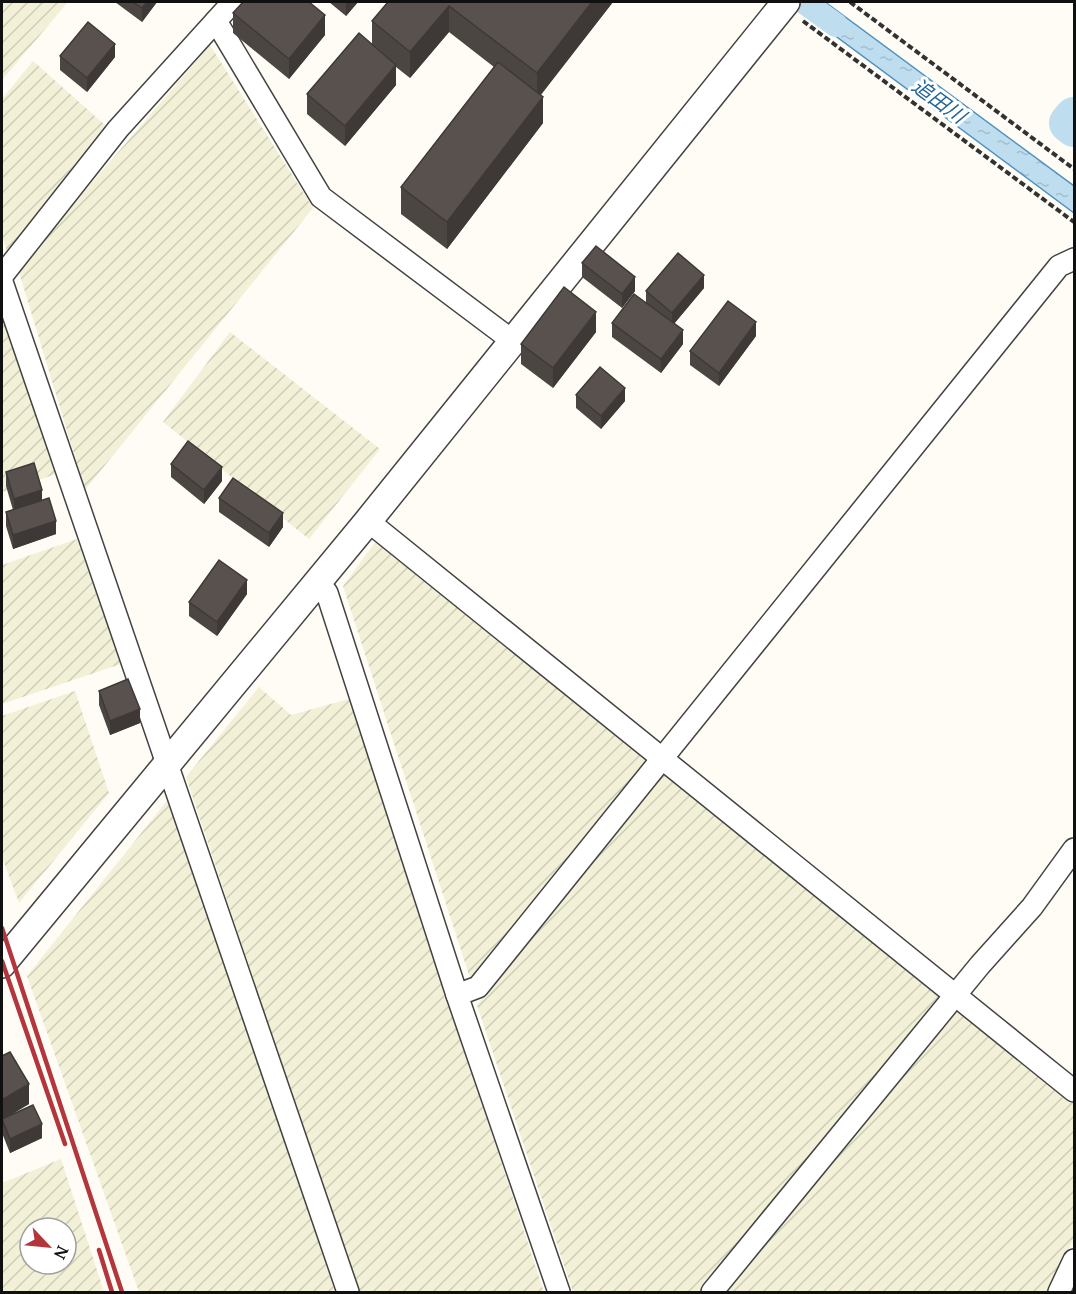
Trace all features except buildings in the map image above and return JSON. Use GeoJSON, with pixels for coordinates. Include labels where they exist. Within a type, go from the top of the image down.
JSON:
{"type":"FeatureCollection","features":[{"type":"Feature","properties":{"kind":"street"},"geometry":{"type":"LineString","coordinates":[[2,276],[118,129],[233,2]]}},
{"type":"Feature","properties":{"kind":"street"},"geometry":{"type":"LineString","coordinates":[[2,964],[514,342],[784,4]]}},
{"type":"Feature","properties":{"kind":"street"},"geometry":{"type":"LineString","coordinates":[[216,21],[321,197],[514,342]]}},
{"type":"Feature","properties":{"kind":"street"},"geometry":{"type":"LineString","coordinates":[[457,995],[478,987],[1059,266],[1074,259]]}},
{"type":"Feature","properties":{"kind":"street"},"geometry":{"type":"LineString","coordinates":[[2,282],[348,1293]]}},
{"type":"Feature","properties":{"kind":"street"},"geometry":{"type":"LineString","coordinates":[[368,521],[1074,1091]]}},
{"type":"Feature","properties":{"kind":"street"},"geometry":{"type":"LineString","coordinates":[[318,581],[327,593],[457,995],[559,1293]]}},
{"type":"Feature","properties":{"kind":"street"},"geometry":{"type":"LineString","coordinates":[[712,1293],[980,965],[1032,907],[1074,849]]}},
{"type":"Feature","properties":{"kind":"street"},"geometry":{"type":"LineString","coordinates":[[1059,1293],[1074,1260]]}},
{"type":"Feature","properties":{"kind":"path"},"geometry":{"type":"LineString","coordinates":[[850,2],[1074,169]]}},
{"type":"Feature","properties":{"kind":"path"},"geometry":{"type":"LineString","coordinates":[[784,4],[1074,222]]}},
{"type":"Feature","properties":{"kind":"shaded area"},"geometry":{"type":"Polygon","coordinates":[[[2,2],[68,2],[2,80],[2,2]]]}},
{"type":"Feature","properties":{"kind":"shaded area"},"geometry":{"type":"Polygon","coordinates":[[[210,45],[313,208],[85,490],[18,269],[210,45]]]}},
{"type":"Feature","properties":{"kind":"shaded area"},"geometry":{"type":"Polygon","coordinates":[[[33,61],[105,125],[7,251],[2,236],[2,99],[33,61]]]}},
{"type":"Feature","properties":{"kind":"shaded area"},"geometry":{"type":"Polygon","coordinates":[[[2,309],[59,473],[2,492],[2,309]]]}},
{"type":"Feature","properties":{"kind":"shaded area"},"geometry":{"type":"Polygon","coordinates":[[[230,332],[380,449],[309,539],[163,422],[230,332]]]}},
{"type":"Feature","properties":{"kind":"shaded area"},"geometry":{"type":"Polygon","coordinates":[[[379,537],[647,757],[647,765],[480,975],[470,978],[343,586],[379,537]]]}},
{"type":"Feature","properties":{"kind":"shaded area"},"geometry":{"type":"Polygon","coordinates":[[[77,539],[121,664],[2,704],[2,565],[77,539]]]}},
{"type":"Feature","properties":{"kind":"shaded area"},"geometry":{"type":"Polygon","coordinates":[[[259,687],[291,715],[349,699],[544,1292],[358,1292],[186,777],[259,687]]]}},
{"type":"Feature","properties":{"kind":"shaded area"},"geometry":{"type":"Polygon","coordinates":[[[75,691],[109,793],[19,903],[2,857],[2,716],[75,691]]]}},
{"type":"Feature","properties":{"kind":"shaded area"},"geometry":{"type":"Polygon","coordinates":[[[662,776],[675,776],[940,993],[939,1002],[700,1292],[573,1292],[477,1005],[662,776]]]}},
{"type":"Feature","properties":{"kind":"shaded area"},"geometry":{"type":"Polygon","coordinates":[[[170,797],[335,1292],[139,1292],[27,976],[170,797]]]}},
{"type":"Feature","properties":{"kind":"shaded area"},"geometry":{"type":"Polygon","coordinates":[[[958,1008],[1074,1104],[1074,1238],[1047,1292],[724,1292],[958,1008]]]}},
{"type":"Feature","properties":{"kind":"shaded area"},"geometry":{"type":"Polygon","coordinates":[[[61,1159],[104,1292],[2,1292],[2,1183],[61,1159]]]}},
{"type":"Feature","properties":{"kind":"water"},"geometry":{"type":"Polygon","coordinates":[[[815,2],[825,2],[1074,186],[1074,213],[806,14],[815,2]]]}},
{"type":"Feature","properties":{"kind":"waterway","name":"追田川"},"geometry":{"type":"LineString","coordinates":[[804,2],[836,25]]}},
{"type":"Feature","properties":{"kind":"waterway"},"geometry":{"type":"LineString","coordinates":[[1074,117],[1069,123],[1074,127]]}},
{"type":"Feature","properties":{"kind":"railway"},"geometry":{"type":"LineString","coordinates":[[2,928],[122,1292]]}},
{"type":"Feature","properties":{"kind":"railway"},"geometry":{"type":"LineString","coordinates":[[2,961],[65,1144]]}},
{"type":"Feature","properties":{"kind":"railway"},"geometry":{"type":"LineString","coordinates":[[99,1250],[112,1292]]}}]}
